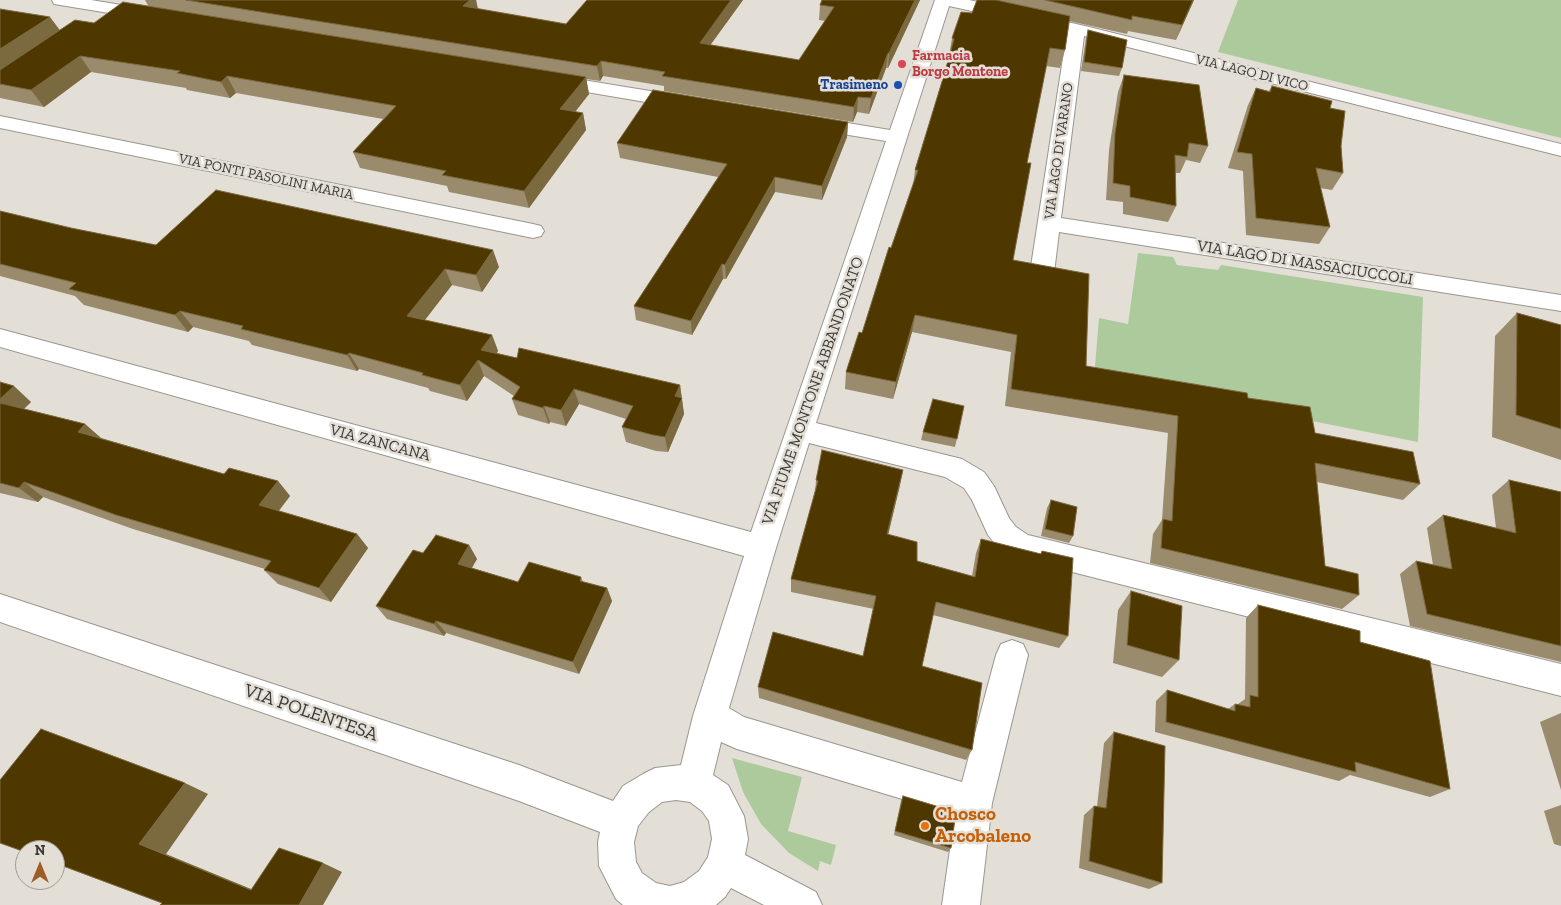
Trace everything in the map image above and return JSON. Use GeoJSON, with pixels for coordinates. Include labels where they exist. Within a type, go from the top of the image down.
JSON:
{"type":"FeatureCollection","features":[{"type":"Feature","properties":{"kind":"street"},"geometry":{"type":"LineString","coordinates":[[60,0],[172,18]]}},
{"type":"Feature","properties":{"kind":"street","name":"VIA LAGO DI VICO"},"geometry":{"type":"LineString","coordinates":[[943,0],[1076,29],[1561,150]]}},
{"type":"Feature","properties":{"kind":"street","name":"VIA FIUME MONTONE ABBANDONATO"},"geometry":{"type":"LineString","coordinates":[[693,784],[710,716],[761,548],[943,0]]}},
{"type":"Feature","properties":{"kind":"street"},"geometry":{"type":"LineString","coordinates":[[89,25],[113,9]]}},
{"type":"Feature","properties":{"kind":"street","name":"VIA LAGO DI VARANO"},"geometry":{"type":"LineString","coordinates":[[1042,273],[1076,29]]}},
{"type":"Feature","properties":{"kind":"street"},"geometry":{"type":"LineString","coordinates":[[536,78],[704,105]]}},
{"type":"Feature","properties":{"kind":"street"},"geometry":{"type":"LineString","coordinates":[[792,120],[898,137]]}},
{"type":"Feature","properties":{"kind":"street","name":"VIA PONTI PASOLINI MARIA"},"geometry":{"type":"LineString","coordinates":[[0,122],[533,231]]}},
{"type":"Feature","properties":{"kind":"street","name":"VIA LAGO DI MASSACIUCCOLI"},"geometry":{"type":"LineString","coordinates":[[1049,223],[1561,303]]}},
{"type":"Feature","properties":{"kind":"street","name":"VIA ZANCANA"},"geometry":{"type":"LineString","coordinates":[[0,338],[761,548]]}},
{"type":"Feature","properties":{"kind":"street"},"geometry":{"type":"LineString","coordinates":[[800,430],[952,467],[974,480],[984,494],[998,526],[1006,536],[1020,546],[1561,680]]}},
{"type":"Feature","properties":{"kind":"street","name":"VIA POLENTESA"},"geometry":{"type":"LineString","coordinates":[[0,608],[519,783],[621,822]]}},
{"type":"Feature","properties":{"kind":"street"},"geometry":{"type":"LineString","coordinates":[[961,905],[974,803],[1012,655]]}},
{"type":"Feature","properties":{"kind":"street"},"geometry":{"type":"LineString","coordinates":[[710,716],[738,732],[974,803]]}},
{"type":"Feature","properties":{"kind":"street"},"geometry":{"type":"LineString","coordinates":[[676,782],[693,784],[715,798],[726,816],[730,839],[725,864],[712,884],[693,899],[670,905],[647,900],[629,886],[618,866],[616,842],[621,822],[636,799],[655,786],[676,782]]}},
{"type":"Feature","properties":{"kind":"street"},"geometry":{"type":"LineString","coordinates":[[725,864],[803,905]]}},
{"type":"Feature","properties":{"kind":"green space"},"geometry":{"type":"Polygon","coordinates":[[[1238,0],[1561,0],[1561,138],[1218,52],[1238,0]]]}},
{"type":"Feature","properties":{"kind":"green space"},"geometry":{"type":"Polygon","coordinates":[[[1138,253],[1173,257],[1177,265],[1218,270],[1221,265],[1423,297],[1418,442],[1094,378],[1099,318],[1128,324],[1138,253]]]}},
{"type":"Feature","properties":{"kind":"green space"},"geometry":{"type":"Polygon","coordinates":[[[732,758],[802,777],[788,831],[836,845],[831,865],[820,861],[818,871],[789,853],[761,824],[743,792],[732,758]]]}},
{"type":"Feature","properties":{"kind":"building"},"geometry":{"type":"Polygon","coordinates":[[[186,0],[470,0],[463,6],[566,24],[587,0],[731,0],[700,43],[799,60],[834,7],[820,5],[822,0],[915,0],[888,53],[871,98],[858,97],[854,107],[662,76],[665,72],[601,61],[597,66],[186,0]]]}},
{"type":"Feature","properties":{"kind":"building"},"geometry":{"type":"Polygon","coordinates":[[[977,0],[996,0],[1070,16],[1065,50],[1050,48],[1027,163],[1031,163],[1013,260],[1089,274],[1086,366],[1247,393],[1248,398],[1310,407],[1315,433],[1413,452],[1420,484],[1315,463],[1325,566],[1358,574],[1359,595],[1161,548],[1163,519],[1172,521],[1178,416],[1011,389],[1017,335],[915,315],[896,382],[846,372],[859,332],[862,333],[889,247],[891,248],[918,170],[915,170],[961,12],[972,13],[977,0]]]}},
{"type":"Feature","properties":{"kind":"building"},"geometry":{"type":"Polygon","coordinates":[[[1045,0],[1193,0],[1182,25],[1132,16],[1132,20],[1045,0]]]}},
{"type":"Feature","properties":{"kind":"building"},"geometry":{"type":"Polygon","coordinates":[[[123,2],[586,77],[560,109],[583,113],[524,191],[442,175],[446,171],[353,152],[396,106],[227,76],[221,82],[177,73],[180,71],[80,56],[31,90],[0,84],[0,70],[75,20],[94,23],[123,2]]]}},
{"type":"Feature","properties":{"kind":"building"},"geometry":{"type":"Polygon","coordinates":[[[0,9],[50,17],[0,49],[0,9]]]}},
{"type":"Feature","properties":{"kind":"building"},"geometry":{"type":"Polygon","coordinates":[[[1088,30],[1127,40],[1122,68],[1084,62],[1088,30]]]}},
{"type":"Feature","properties":{"kind":"building"},"geometry":{"type":"Polygon","coordinates":[[[1124,75],[1199,85],[1208,146],[1189,143],[1187,157],[1175,155],[1176,206],[1130,197],[1130,186],[1113,183],[1115,133],[1124,75]]]}},
{"type":"Feature","properties":{"kind":"building"},"geometry":{"type":"Polygon","coordinates":[[[1272,86],[1332,101],[1330,108],[1345,111],[1341,146],[1343,173],[1316,168],[1330,227],[1256,218],[1252,154],[1237,152],[1256,88],[1270,92],[1272,86]]]}},
{"type":"Feature","properties":{"kind":"building"},"geometry":{"type":"Polygon","coordinates":[[[653,90],[848,122],[822,186],[775,177],[725,265],[722,264],[691,321],[634,306],[727,164],[617,143],[653,90]]]}},
{"type":"Feature","properties":{"kind":"building"},"geometry":{"type":"Polygon","coordinates":[[[216,190],[493,250],[476,275],[445,269],[407,316],[492,335],[481,350],[517,358],[519,348],[680,385],[675,396],[682,398],[665,437],[622,427],[633,406],[574,389],[561,410],[544,406],[543,408],[512,399],[520,387],[478,360],[460,385],[349,353],[347,355],[241,329],[243,326],[180,311],[175,315],[69,289],[76,283],[0,264],[0,211],[156,245],[216,190]]]}},
{"type":"Feature","properties":{"kind":"building"},"geometry":{"type":"Polygon","coordinates":[[[1517,313],[1561,325],[1561,429],[1516,415],[1517,313]]]}},
{"type":"Feature","properties":{"kind":"building"},"geometry":{"type":"Polygon","coordinates":[[[0,382],[14,386],[0,399],[0,382]]]}},
{"type":"Feature","properties":{"kind":"building"},"geometry":{"type":"Polygon","coordinates":[[[933,399],[964,406],[957,439],[923,432],[933,399]]]}},
{"type":"Feature","properties":{"kind":"building"},"geometry":{"type":"Polygon","coordinates":[[[0,403],[85,424],[78,432],[224,474],[229,468],[278,481],[259,505],[357,534],[319,588],[264,570],[271,561],[116,515],[24,482],[19,488],[0,483],[0,403]]]}},
{"type":"Feature","properties":{"kind":"building"},"geometry":{"type":"Polygon","coordinates":[[[822,450],[903,470],[887,534],[917,542],[917,561],[975,577],[981,539],[1041,554],[1042,551],[1073,558],[1068,636],[936,602],[922,666],[982,683],[972,750],[758,687],[773,632],[863,656],[876,596],[791,579],[818,481],[816,480],[822,450]]]}},
{"type":"Feature","properties":{"kind":"building"},"geometry":{"type":"Polygon","coordinates":[[[1509,480],[1561,492],[1561,646],[1427,614],[1416,561],[1452,569],[1443,515],[1516,533],[1509,480]]]}},
{"type":"Feature","properties":{"kind":"building"},"geometry":{"type":"Polygon","coordinates":[[[1051,500],[1077,507],[1073,536],[1045,529],[1051,500]]]}},
{"type":"Feature","properties":{"kind":"building"},"geometry":{"type":"Polygon","coordinates":[[[436,535],[469,545],[458,564],[518,582],[529,562],[581,577],[580,581],[607,588],[573,662],[436,621],[434,624],[376,606],[413,550],[423,553],[436,535]]]}},
{"type":"Feature","properties":{"kind":"building"},"geometry":{"type":"Polygon","coordinates":[[[1131,591],[1182,606],[1179,660],[1127,645],[1131,591]]]}},
{"type":"Feature","properties":{"kind":"building"},"geometry":{"type":"Polygon","coordinates":[[[1258,605],[1360,631],[1360,642],[1430,661],[1450,789],[1355,762],[1356,772],[1166,722],[1167,690],[1235,711],[1235,704],[1250,707],[1250,695],[1258,697],[1258,605]]]}},
{"type":"Feature","properties":{"kind":"building"},"geometry":{"type":"Polygon","coordinates":[[[41,729],[185,783],[139,844],[251,890],[279,848],[323,863],[299,905],[160,905],[162,903],[65,867],[65,840],[15,840],[15,848],[0,843],[0,780],[41,729]]]}},
{"type":"Feature","properties":{"kind":"building"},"geometry":{"type":"Polygon","coordinates":[[[1114,732],[1165,746],[1162,883],[1089,861],[1094,806],[1106,808],[1114,732]]]}},
{"type":"Feature","properties":{"kind":"building"},"geometry":{"type":"Polygon","coordinates":[[[903,796],[956,812],[951,848],[895,831],[903,796]]]}},
{"type":"Feature","properties":{"kind":"place","name":"Farmacia Borgo Montone"},"geometry":{"type":"Point","coordinates":[902,64]}},
{"type":"Feature","properties":{"kind":"place","name":"Trasimeno"},"geometry":{"type":"Point","coordinates":[898,85]}},
{"type":"Feature","properties":{"kind":"place","name":"Chosco Arcobaleno"},"geometry":{"type":"Point","coordinates":[925,826]}}]}
